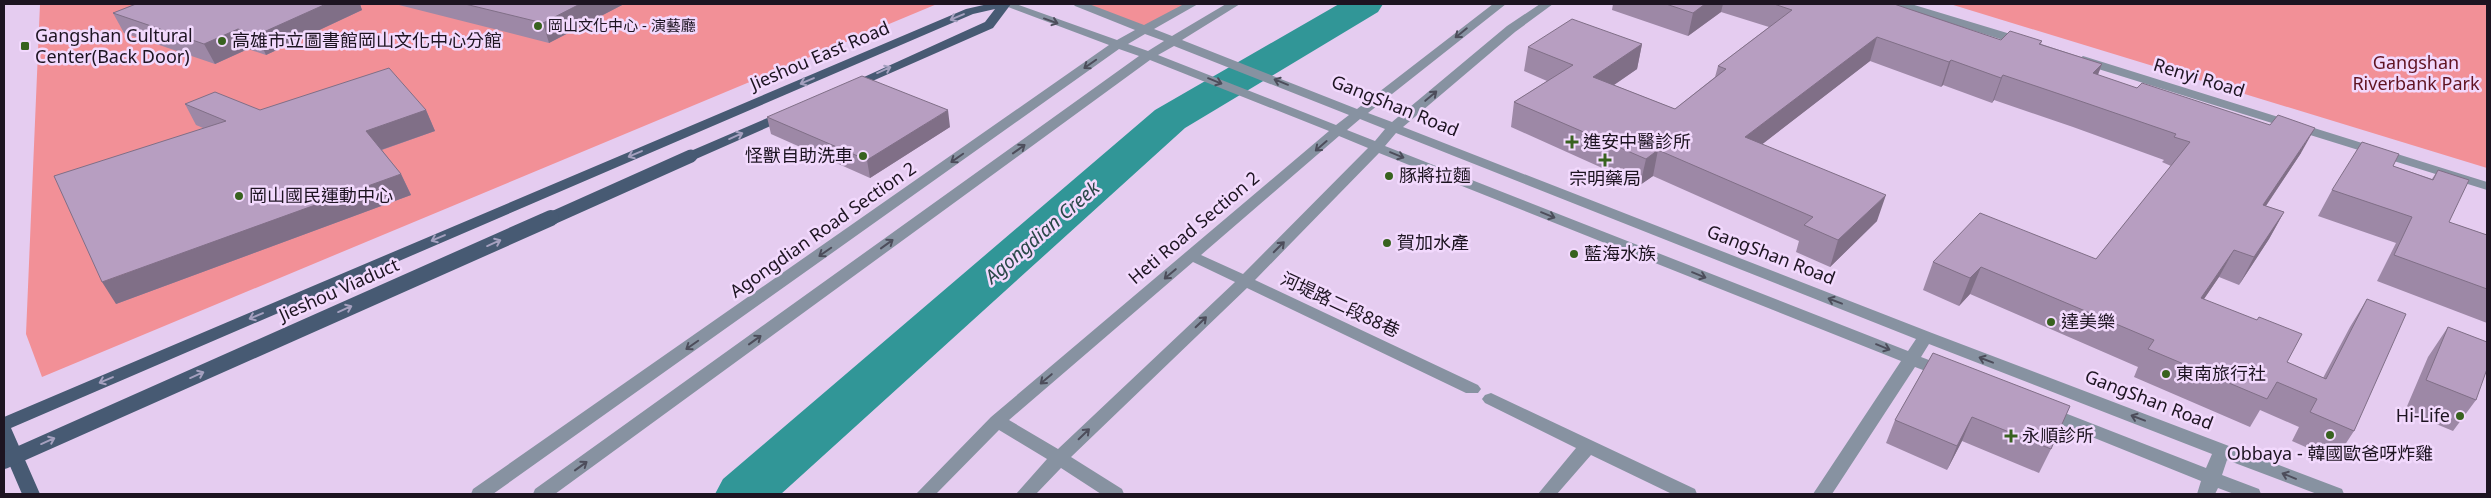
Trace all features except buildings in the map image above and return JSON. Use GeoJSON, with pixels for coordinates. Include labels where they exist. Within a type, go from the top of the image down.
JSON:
{"type":"FeatureCollection","features":[{"type":"Feature","properties":{"kind":"main road"},"geometry":{"type":"LineString","coordinates":[[838,91],[988,25],[1005,4]]}},
{"type":"Feature","properties":{"kind":"main road","name":"Jieshou East Road"},"geometry":{"type":"LineString","coordinates":[[680,135],[970,12],[1005,4]]}},
{"type":"Feature","properties":{"kind":"main road","name":"Jieshou Viaduct"},"geometry":{"type":"LineString","coordinates":[[4,461],[801,107]]}},
{"type":"Feature","properties":{"kind":"main road","name":"Jieshou Viaduct"},"geometry":{"type":"LineString","coordinates":[[4,424],[680,135]]}},
{"type":"Feature","properties":{"kind":"main road"},"geometry":{"type":"LineString","coordinates":[[4,432],[31,494]]}},
{"type":"Feature","properties":{"kind":"street"},"geometry":{"type":"LineString","coordinates":[[1005,4],[1169,63],[1304,116],[1377,148],[1958,377]]}},
{"type":"Feature","properties":{"kind":"street"},"geometry":{"type":"LineString","coordinates":[[1079,4],[1146,28],[1172,40]]}},
{"type":"Feature","properties":{"kind":"street","name":"Agongdian Road Section 2"},"geometry":{"type":"LineString","coordinates":[[480,494],[1117,45],[1192,4]]}},
{"type":"Feature","properties":{"kind":"street"},"geometry":{"type":"LineString","coordinates":[[542,494],[1148,56],[1234,4]]}},
{"type":"Feature","properties":{"kind":"street","name":"Heti Road Section 2"},"geometry":{"type":"LineString","coordinates":[[925,494],[996,421],[1338,131],[1500,4]]}},
{"type":"Feature","properties":{"kind":"street"},"geometry":{"type":"LineString","coordinates":[[1025,494],[1059,458],[1244,282],[1377,148],[1394,128],[1511,29],[1547,4]]}},
{"type":"Feature","properties":{"kind":"street"},"geometry":{"type":"LineString","coordinates":[[1900,4],[2033,45]]}},
{"type":"Feature","properties":{"kind":"street","name":"GangShan Road"},"geometry":{"type":"LineString","coordinates":[[1172,40],[1926,337],[2335,494]]}},
{"type":"Feature","properties":{"kind":"street","name":"Renyi Road"},"geometry":{"type":"LineString","coordinates":[[2071,57],[2487,186]]}},
{"type":"Feature","properties":{"kind":"street","name":"河堤路二段88巷"},"geometry":{"type":"LineString","coordinates":[[1192,256],[1472,389]]}},
{"type":"Feature","properties":{"kind":"street"},"geometry":{"type":"LineString","coordinates":[[1822,494],[1926,337]]}},
{"type":"Feature","properties":{"kind":"street"},"geometry":{"type":"LineString","coordinates":[[1491,399],[1688,494]]}},
{"type":"Feature","properties":{"kind":"street"},"geometry":{"type":"LineString","coordinates":[[2030,406],[2209,486],[2252,494]]}},
{"type":"Feature","properties":{"kind":"street"},"geometry":{"type":"LineString","coordinates":[[996,421],[1115,494]]}},
{"type":"Feature","properties":{"kind":"street"},"geometry":{"type":"LineString","coordinates":[[1547,494],[1589,445]]}},
{"type":"Feature","properties":{"kind":"street"},"geometry":{"type":"LineString","coordinates":[[2209,486],[2222,450]]}},
{"type":"Feature","properties":{"kind":"green space"},"geometry":{"type":"Polygon","coordinates":[[[40,4],[937,4],[42,377],[26,334],[40,4]]]}},
{"type":"Feature","properties":{"kind":"green space"},"geometry":{"type":"Polygon","coordinates":[[[1079,4],[1192,4],[1145,28],[1079,4]]]}},
{"type":"Feature","properties":{"kind":"green space","name":"Gangshan Riverbank Park"},"geometry":{"type":"Polygon","coordinates":[[[1950,4],[2487,4],[2487,168],[1950,4]]]}},
{"type":"Feature","properties":{"kind":"waterway","name":"Agongdian Creek"},"geometry":{"type":"LineString","coordinates":[[744,494],[1170,119],[1365,4]]}},
{"type":"Feature","properties":{"kind":"place","name":"岡山文化中心 - 演藝廳"},"geometry":{"type":"Point","coordinates":[538,26]}},
{"type":"Feature","properties":{"kind":"place","name":"高雄市立圖書館岡山文化中心分館"},"geometry":{"type":"Point","coordinates":[222,41]}},
{"type":"Feature","properties":{"kind":"place","name":"Gangshan Cultural Center(Back Door)"},"geometry":{"type":"Point","coordinates":[25,46]}},
{"type":"Feature","properties":{"kind":"place","name":"進安中醫診所"},"geometry":{"type":"Point","coordinates":[1572,142]}},
{"type":"Feature","properties":{"kind":"place","name":"怪獸自助洗車"},"geometry":{"type":"Point","coordinates":[863,156]}},
{"type":"Feature","properties":{"kind":"place","name":"宗明藥局"},"geometry":{"type":"Point","coordinates":[1605,160]}},
{"type":"Feature","properties":{"kind":"place","name":"豚將拉麵"},"geometry":{"type":"Point","coordinates":[1389,176]}},
{"type":"Feature","properties":{"kind":"place","name":"岡山國民運動中心"},"geometry":{"type":"Point","coordinates":[239,196]}},
{"type":"Feature","properties":{"kind":"place","name":"賀加水產"},"geometry":{"type":"Point","coordinates":[1387,243]}},
{"type":"Feature","properties":{"kind":"place","name":"藍海水族"},"geometry":{"type":"Point","coordinates":[1574,254]}},
{"type":"Feature","properties":{"kind":"place","name":"達美樂"},"geometry":{"type":"Point","coordinates":[2051,322]}},
{"type":"Feature","properties":{"kind":"place","name":"東南旅行社"},"geometry":{"type":"Point","coordinates":[2166,374]}},
{"type":"Feature","properties":{"kind":"place","name":"Hi-Life"},"geometry":{"type":"Point","coordinates":[2460,416]}},
{"type":"Feature","properties":{"kind":"place","name":"Obbaya - 韓國歐爸呀炸雞"},"geometry":{"type":"Point","coordinates":[2330,435]}},
{"type":"Feature","properties":{"kind":"place","name":"永順診所"},"geometry":{"type":"Point","coordinates":[2011,436]}}]}
